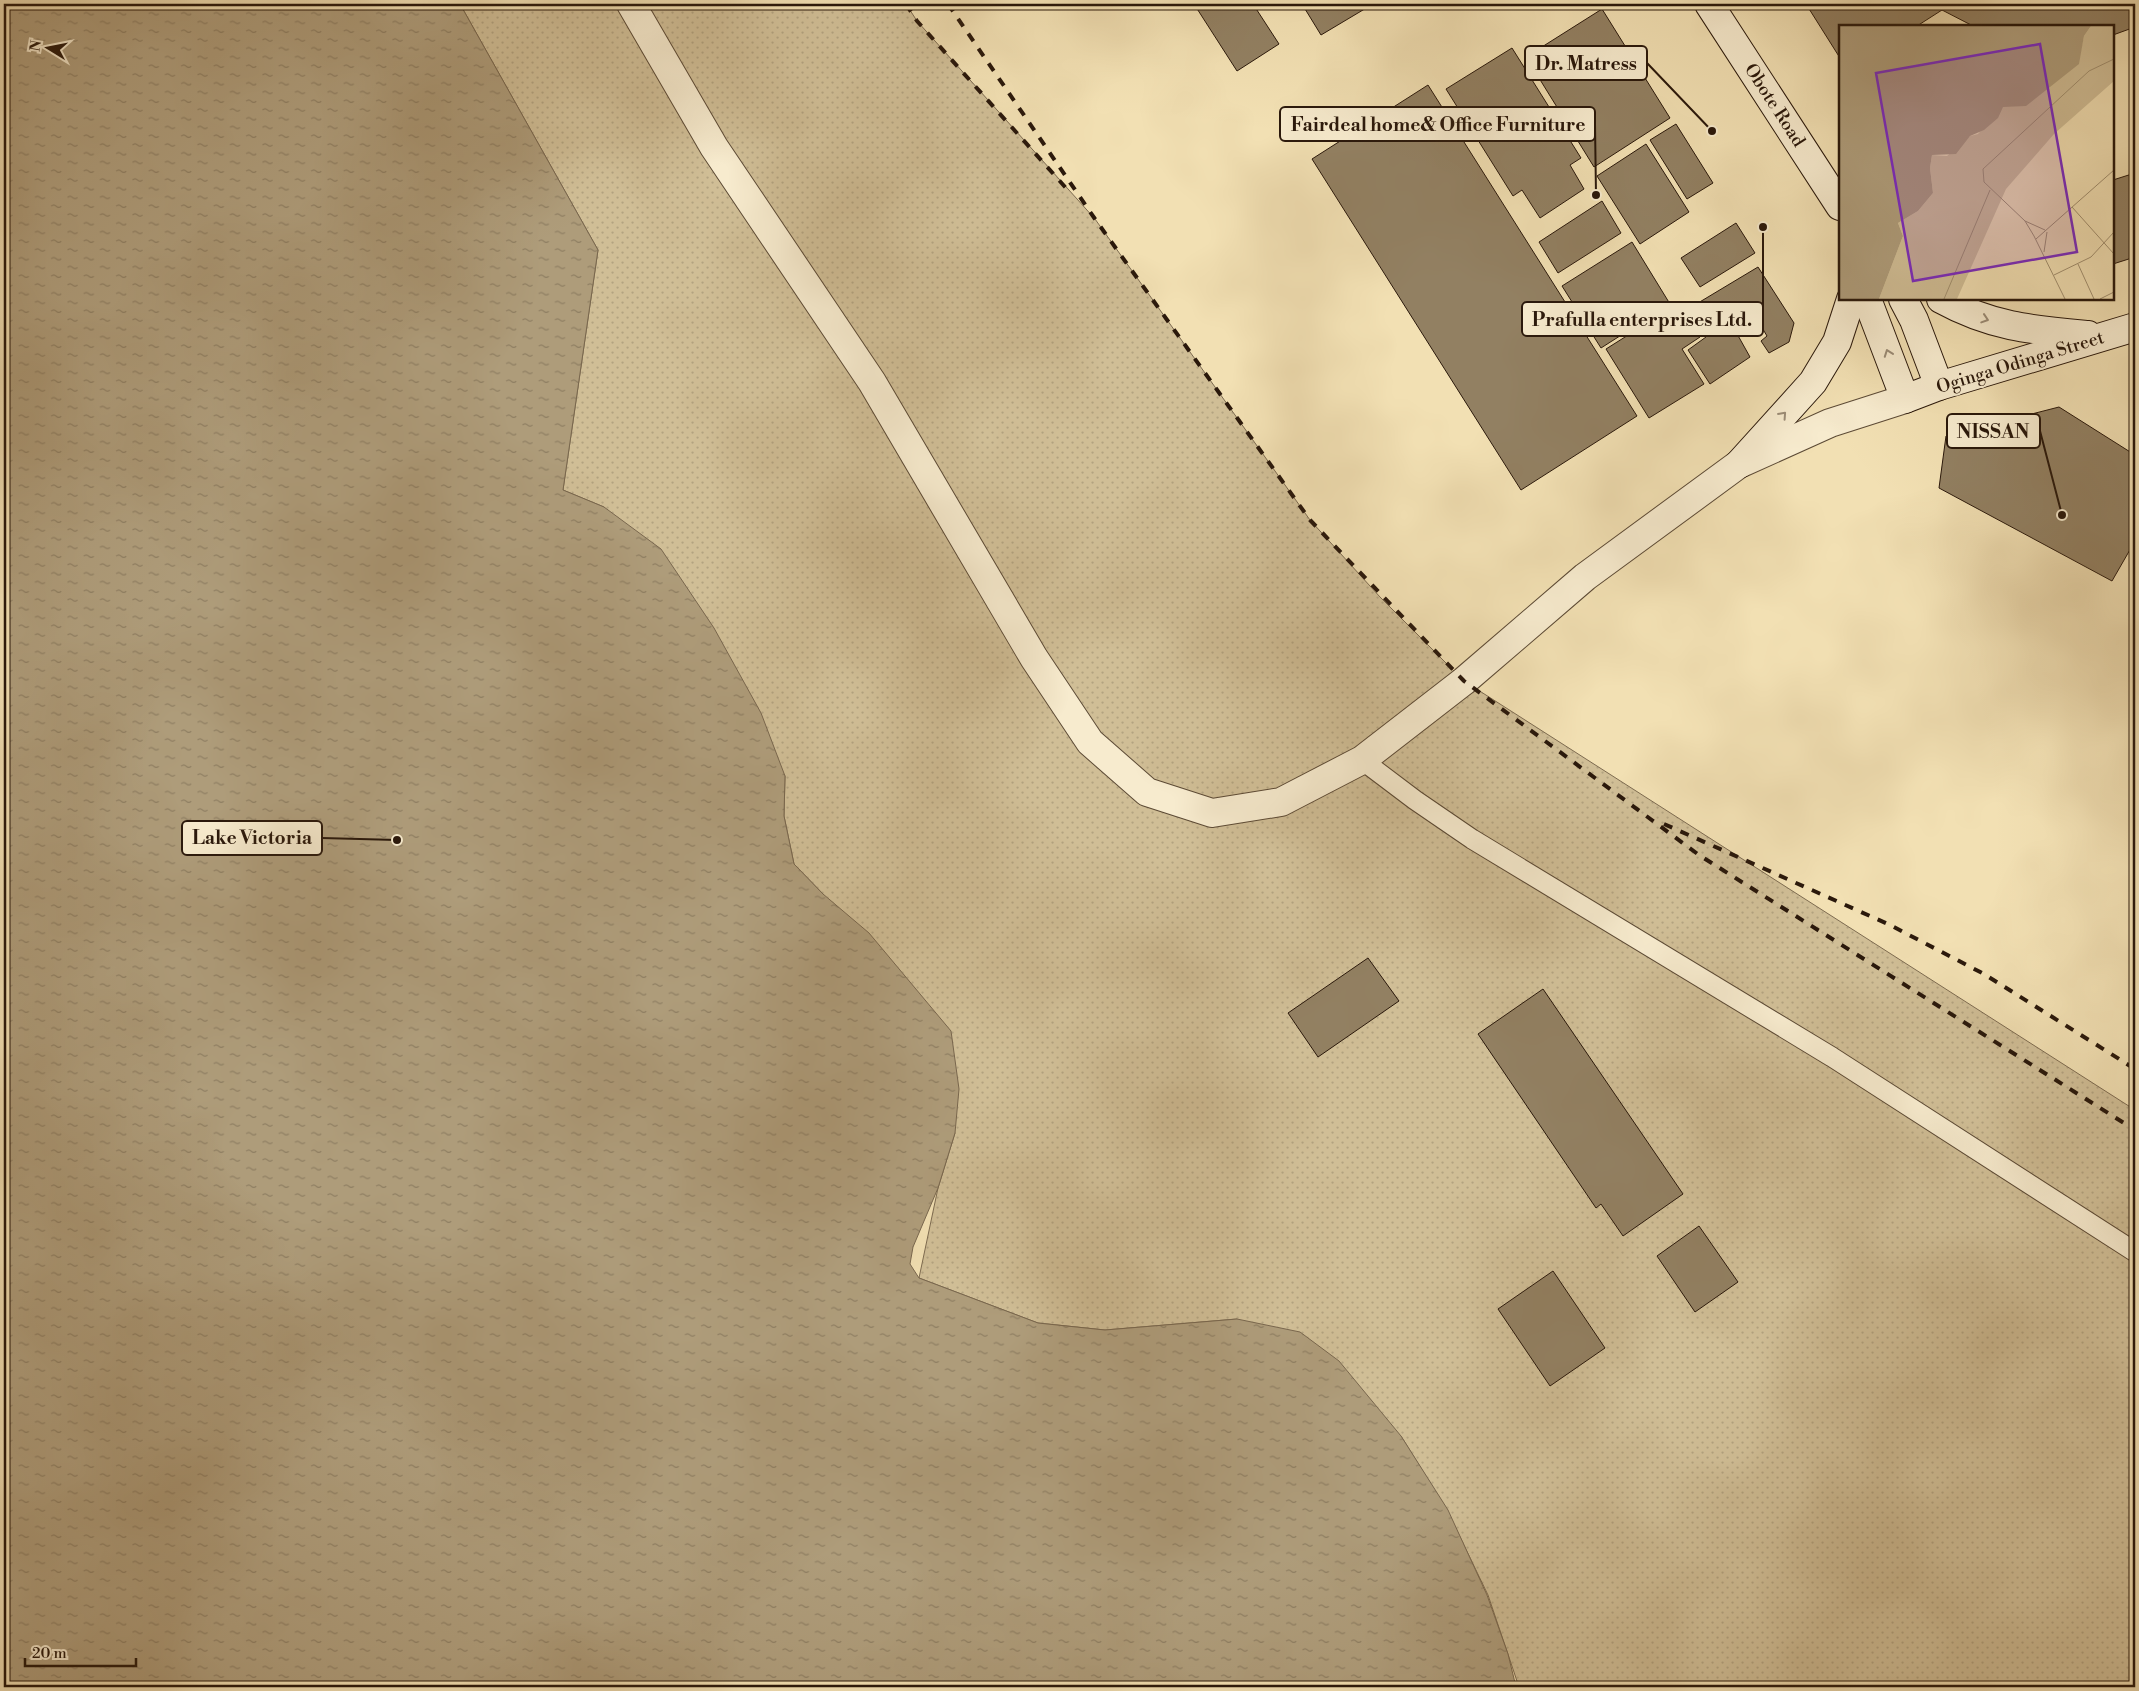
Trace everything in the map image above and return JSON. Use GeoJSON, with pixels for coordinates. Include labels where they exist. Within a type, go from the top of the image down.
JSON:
{"type":"FeatureCollection","features":[{"type":"Feature","properties":{"kind":"street"},"geometry":{"type":"LineString","coordinates":[[631,4],[714,147],[872,382],[1034,658],[1090,742],[1148,792],[1212,813],[1281,802],[1362,760],[1464,682],[1585,577],[1739,464],[1812,382],[1836,342],[1851,300]]}},
{"type":"Feature","properties":{"kind":"street","name":"Obote Road"},"geometry":{"type":"LineString","coordinates":[[1709,4],[1839,204]]}},
{"type":"Feature","properties":{"kind":"street"},"geometry":{"type":"LineString","coordinates":[[1867,300],[1905,399]]}},
{"type":"Feature","properties":{"kind":"street"},"geometry":{"type":"LineString","coordinates":[[1904,300],[1914,320],[1939,386]]}},
{"type":"Feature","properties":{"kind":"street"},"geometry":{"type":"LineString","coordinates":[[1943,300],[1982,319],[2021,329],[2102,336]]}},
{"type":"Feature","properties":{"kind":"street","name":"Oginga Odinga Street"},"geometry":{"type":"LineString","coordinates":[[1739,464],[1830,423],[1939,386],[2135,327]]}},
{"type":"Feature","properties":{"kind":"lane"},"geometry":{"type":"LineString","coordinates":[[1362,760],[1472,839],[1832,1057],[2135,1252]]}},
{"type":"Feature","properties":{"kind":"shaded area"},"geometry":{"type":"Polygon","coordinates":[[[460,4],[906,4],[917,21],[1095,219],[1310,520],[1380,597],[1464,681],[2135,1110],[2135,1687],[1519,1687],[1488,1595],[1447,1510],[1401,1436],[1237,1319],[1105,1330],[1038,1323],[919,1278],[938,1188],[955,1133],[823,894],[794,864],[784,816],[785,776],[604,507],[563,490],[598,250],[460,4]]]}},
{"type":"Feature","properties":{"kind":"water"},"geometry":{"type":"Polygon","coordinates":[[[4,4],[460,4],[598,250],[563,490],[604,507],[661,549],[714,628],[761,713],[785,776],[784,816],[794,864],[823,894],[869,933],[951,1031],[959,1089],[955,1133],[938,1188],[913,1247],[910,1264],[919,1278],[1038,1323],[1105,1330],[1237,1319],[1300,1332],[1339,1361],[1401,1436],[1448,1510],[1487,1595],[1508,1654],[1516,1687],[4,1687],[4,4]]]}},
{"type":"Feature","properties":{"kind":"building"},"geometry":{"type":"Polygon","coordinates":[[[1194,4],[1253,4],[1279,44],[1237,71],[1194,4]]]}},
{"type":"Feature","properties":{"kind":"building"},"geometry":{"type":"Polygon","coordinates":[[[1302,4],[1373,4],[1321,35],[1302,4]]]}},
{"type":"Feature","properties":{"kind":"building"},"geometry":{"type":"Polygon","coordinates":[[[1806,4],[1938,4],[1942,10],[1919,25],[1839,25],[1839,56],[1806,4]]]}},
{"type":"Feature","properties":{"kind":"building"},"geometry":{"type":"Polygon","coordinates":[[[1938,4],[2135,4],[2135,27],[2114,35],[2114,25],[1971,25],[1942,10],[1938,4]]]}},
{"type":"Feature","properties":{"kind":"building"},"geometry":{"type":"Polygon","coordinates":[[[1602,9],[1670,118],[1594,167],[1526,57],[1602,9]]]}},
{"type":"Feature","properties":{"kind":"building"},"geometry":{"type":"Polygon","coordinates":[[[1512,48],[1581,158],[1570,165],[1584,189],[1540,218],[1522,190],[1513,196],[1446,89],[1512,48]]]}},
{"type":"Feature","properties":{"kind":"building"},"geometry":{"type":"Polygon","coordinates":[[[1428,85],[1637,416],[1521,490],[1312,159],[1428,85]]]}},
{"type":"Feature","properties":{"kind":"building"},"geometry":{"type":"Polygon","coordinates":[[[1676,124],[1713,183],[1687,199],[1650,140],[1676,124]]]}},
{"type":"Feature","properties":{"kind":"building"},"geometry":{"type":"Polygon","coordinates":[[[1646,144],[1689,212],[1640,244],[1597,176],[1646,144]]]}},
{"type":"Feature","properties":{"kind":"building"},"geometry":{"type":"Polygon","coordinates":[[[2135,173],[2135,257],[2114,264],[2114,180],[2135,173]]]}},
{"type":"Feature","properties":{"kind":"building"},"geometry":{"type":"Polygon","coordinates":[[[1602,201],[1621,233],[1558,273],[1539,242],[1602,201]]]}},
{"type":"Feature","properties":{"kind":"building"},"geometry":{"type":"Polygon","coordinates":[[[1736,223],[1755,253],[1700,287],[1681,258],[1736,223]]]}},
{"type":"Feature","properties":{"kind":"building"},"geometry":{"type":"Polygon","coordinates":[[[1632,242],[1670,304],[1601,348],[1562,286],[1632,242]]]}},
{"type":"Feature","properties":{"kind":"building"},"geometry":{"type":"Polygon","coordinates":[[[1758,267],[1794,323],[1789,342],[1769,353],[1761,341],[1767,336],[1758,321],[1736,332],[1750,357],[1710,384],[1688,350],[1706,337],[1688,309],[1758,267]]]}},
{"type":"Feature","properties":{"kind":"building"},"geometry":{"type":"Polygon","coordinates":[[[1679,303],[1700,337],[1682,349],[1704,384],[1649,418],[1606,349],[1679,303]]]}},
{"type":"Feature","properties":{"kind":"building"},"geometry":{"type":"Polygon","coordinates":[[[2059,407],[2135,455],[2135,541],[2112,581],[1939,488],[1946,436],[2059,407]]]}},
{"type":"Feature","properties":{"kind":"building"},"geometry":{"type":"Polygon","coordinates":[[[1368,958],[1399,1001],[1318,1057],[1288,1013],[1368,958]]]}},
{"type":"Feature","properties":{"kind":"building"},"geometry":{"type":"Polygon","coordinates":[[[1543,989],[1683,1194],[1623,1236],[1601,1204],[1596,1208],[1478,1034],[1543,989]]]}},
{"type":"Feature","properties":{"kind":"building"},"geometry":{"type":"Polygon","coordinates":[[[1699,1226],[1738,1282],[1695,1312],[1657,1256],[1699,1226]]]}},
{"type":"Feature","properties":{"kind":"building"},"geometry":{"type":"Polygon","coordinates":[[[1553,1271],[1605,1348],[1550,1386],[1498,1309],[1553,1271]]]}},
{"type":"Feature","properties":{"kind":"railway"},"geometry":{"type":"LineString","coordinates":[[906,4],[917,21],[1066,188]]}},
{"type":"Feature","properties":{"kind":"railway"},"geometry":{"type":"LineString","coordinates":[[948,4],[1095,219],[1310,520],[1464,681],[1699,855],[2135,1130]]}},
{"type":"Feature","properties":{"kind":"railway"},"geometry":{"type":"LineString","coordinates":[[1664,824],[1888,924],[1984,974],[2135,1069]]}},
{"type":"Feature","properties":{"kind":"place","name":"Dr. Matress"},"geometry":{"type":"Point","coordinates":[1712,131]}},
{"type":"Feature","properties":{"kind":"place","name":"Fairdeal home& Office Furniture"},"geometry":{"type":"Point","coordinates":[1596,195]}},
{"type":"Feature","properties":{"kind":"place","name":"Prafulla enterprises Ltd."},"geometry":{"type":"Point","coordinates":[1763,227]}},
{"type":"Feature","properties":{"kind":"place","name":"NISSAN"},"geometry":{"type":"Point","coordinates":[2062,515]}},
{"type":"Feature","properties":{"kind":"place","name":"Lake Victoria"},"geometry":{"type":"Point","coordinates":[397,840]}}]}
